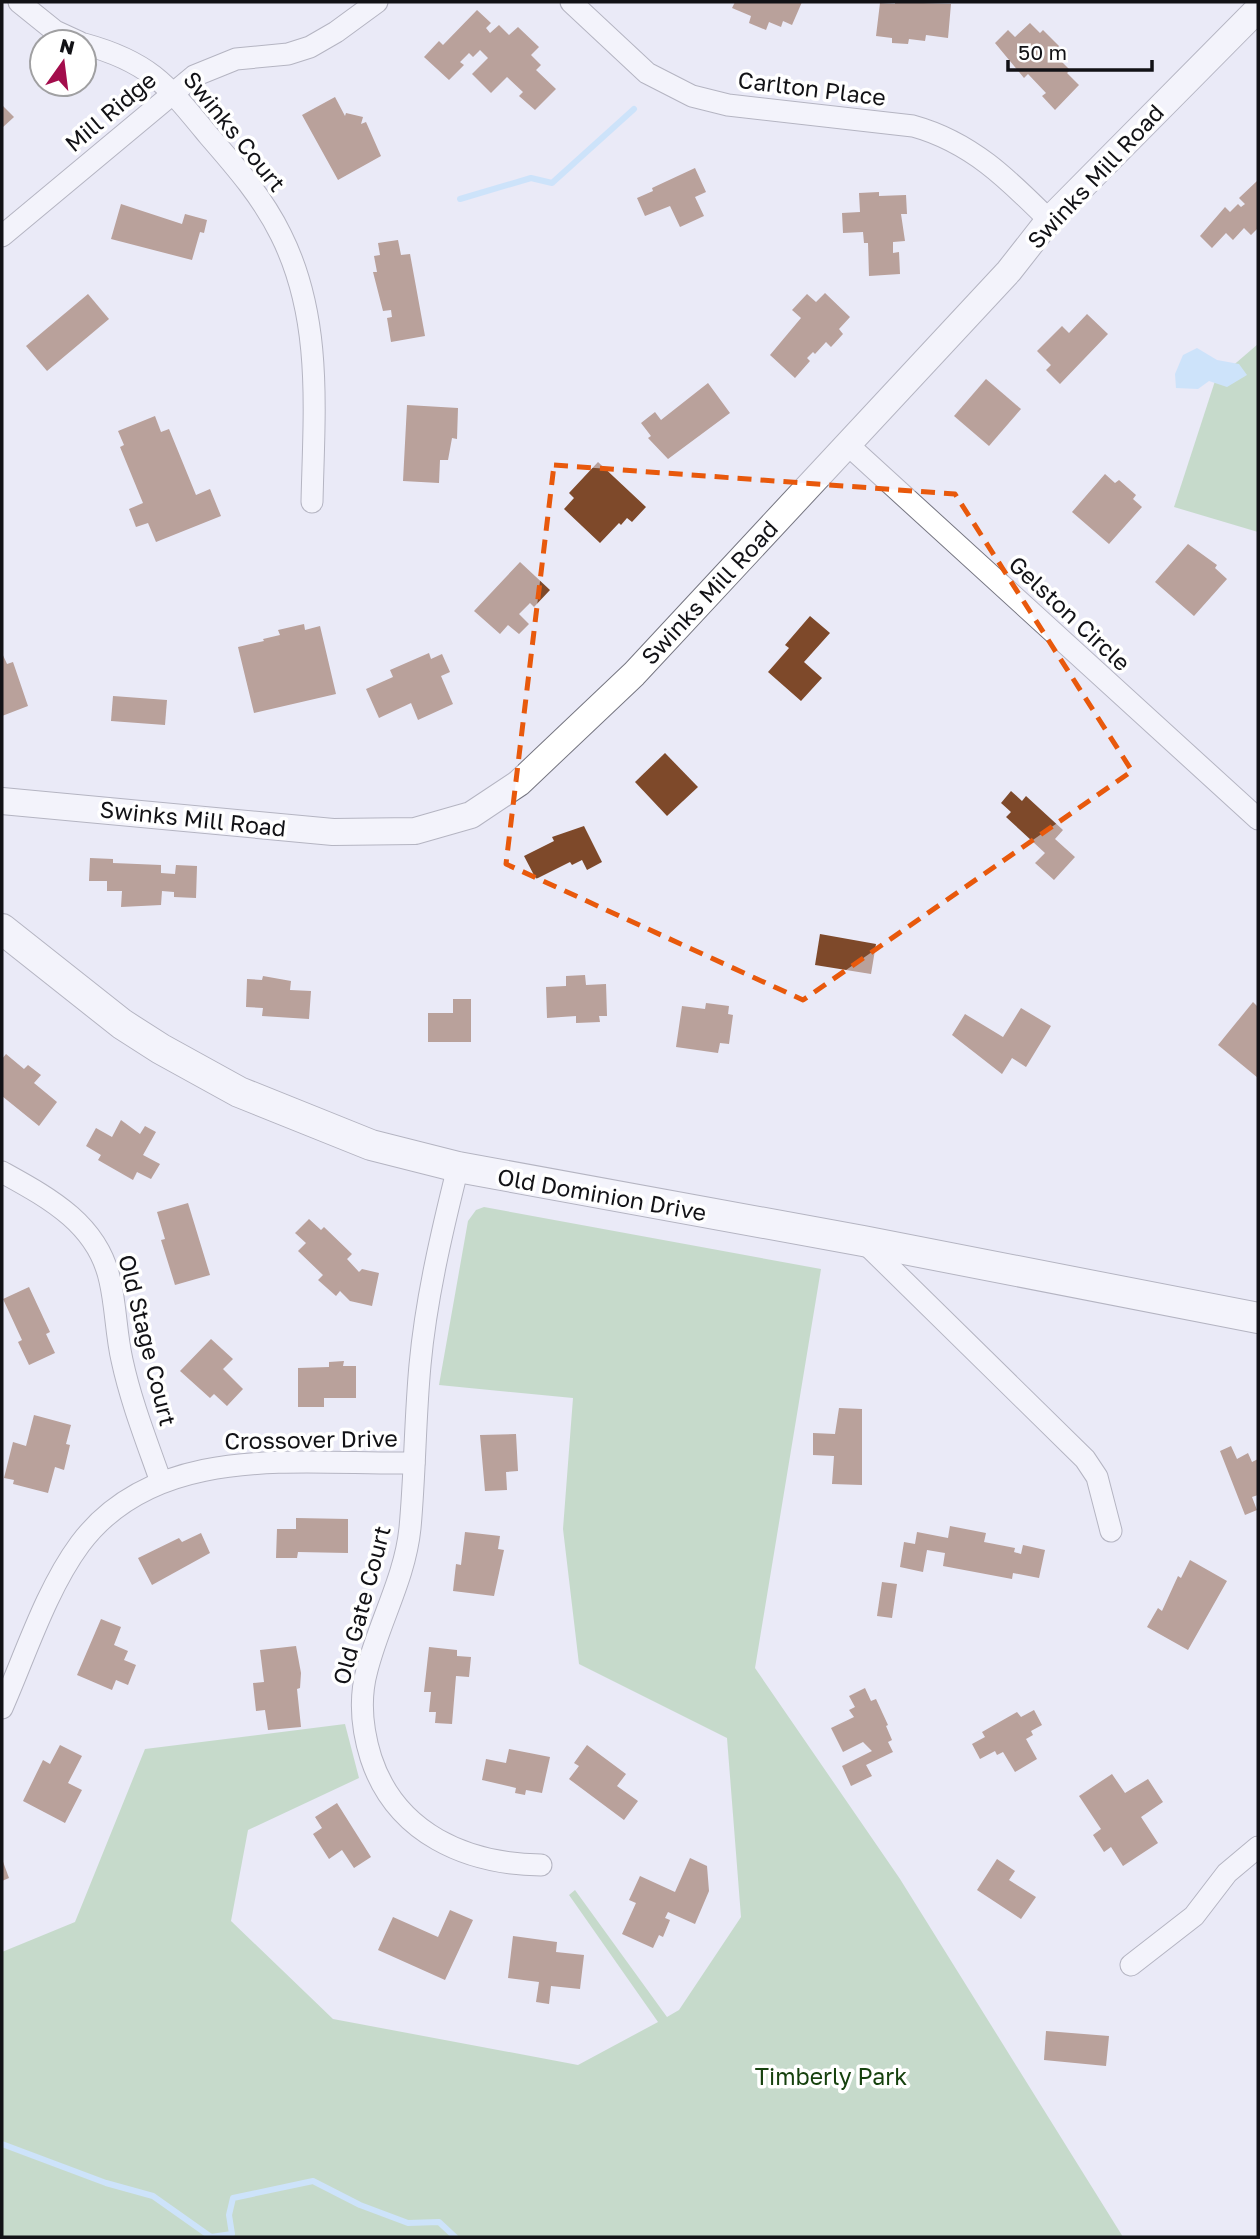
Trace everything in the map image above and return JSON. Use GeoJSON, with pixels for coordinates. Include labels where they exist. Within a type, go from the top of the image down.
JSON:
{"type":"FeatureCollection","features":[{"type":"Feature","properties":{"kind":"main road","name":"Old Dominion Drive"},"geometry":{"type":"LineString","coordinates":[[2,929],[122,1024],[205,1075],[342,1135],[458,1167],[863,1241],[1258,1318]]}},
{"type":"Feature","properties":{"kind":"street"},"geometry":{"type":"LineString","coordinates":[[19,2],[50,28]]}},
{"type":"Feature","properties":{"kind":"street","name":"Mill Ridge"},"geometry":{"type":"LineString","coordinates":[[2,236],[172,92],[218,65],[310,47],[337,32],[377,2]]}},
{"type":"Feature","properties":{"kind":"street","name":"Carlton Place"},"geometry":{"type":"LineString","coordinates":[[571,2],[626,56],[666,85],[692,96],[728,105],[913,126],[932,131],[972,150],[995,167],[1049,220]]}},
{"type":"Feature","properties":{"kind":"street","name":"Swinks Mill Road"},"geometry":{"type":"LineString","coordinates":[[2,801],[333,832],[415,831],[471,815],[519,783],[615,692],[1009,271],[1049,220],[1258,9]]}},
{"type":"Feature","properties":{"kind":"street","name":"Swinks Court"},"geometry":{"type":"LineString","coordinates":[[98,49],[133,60],[172,92],[262,201],[281,234],[303,289],[314,355],[312,502]]}},
{"type":"Feature","properties":{"kind":"street","name":"Gelston Circle"},"geometry":{"type":"LineString","coordinates":[[847,444],[1258,819]]}},
{"type":"Feature","properties":{"kind":"street","name":"Old Gate Court"},"geometry":{"type":"LineString","coordinates":[[458,1167],[424,1341],[405,1559],[367,1669],[362,1695],[367,1743],[377,1774],[389,1797],[422,1832],[475,1857],[512,1865],[541,1865]]}},
{"type":"Feature","properties":{"kind":"street","name":"Old Stage Court"},"geometry":{"type":"LineString","coordinates":[[2,1172],[51,1199],[72,1215],[101,1255],[109,1277],[121,1357],[132,1399],[161,1482]]}},
{"type":"Feature","properties":{"kind":"street"},"geometry":{"type":"LineString","coordinates":[[863,1241],[1085,1459],[1097,1478],[1111,1531]]}},
{"type":"Feature","properties":{"kind":"street","name":"Crossover Drive"},"geometry":{"type":"LineString","coordinates":[[2,1708],[58,1582],[80,1544],[103,1518],[134,1496],[161,1482],[199,1470],[231,1465],[414,1463]]}},
{"type":"Feature","properties":{"kind":"street"},"geometry":{"type":"LineString","coordinates":[[1131,1965],[1194,1916],[1227,1873],[1258,1847]]}},
{"type":"Feature","properties":{"kind":"highlighted area"},"geometry":{"type":"Polygon","coordinates":[[[554,465],[955,494],[1132,771],[803,1000],[506,864],[554,465]]]}},
{"type":"Feature","properties":{"kind":"green space"},"geometry":{"type":"Polygon","coordinates":[[[1258,344],[1258,532],[1174,507],[1215,381],[1258,344]]]}},
{"type":"Feature","properties":{"kind":"green space","name":"Timberly Park"},"geometry":{"type":"Polygon","coordinates":[[[484,1207],[821,1269],[755,1668],[900,1879],[1123,2237],[2,2237],[2,1952],[75,1922],[145,1749],[345,1724],[359,1778],[248,1830],[231,1921],[333,2019],[578,2065],[658,2022],[569,1895],[575,1890],[667,2017],[679,2010],[741,1917],[727,1738],[579,1664],[563,1529],[573,1398],[439,1385],[468,1221],[476,1210],[484,1207]]]}},
{"type":"Feature","properties":{"kind":"water"},"geometry":{"type":"Polygon","coordinates":[[[1197,348],[1217,360],[1239,364],[1247,375],[1227,387],[1209,381],[1198,389],[1176,388],[1175,374],[1183,355],[1197,348]]]}},
{"type":"Feature","properties":{"kind":"building"},"geometry":{"type":"Polygon","coordinates":[[[735,2],[802,2],[792,25],[783,21],[781,27],[769,22],[766,30],[749,23],[751,16],[732,8],[735,2]]]}},
{"type":"Feature","properties":{"kind":"building"},"geometry":{"type":"Polygon","coordinates":[[[880,3],[951,4],[948,38],[926,35],[925,41],[909,39],[908,44],[892,43],[892,38],[876,36],[880,3]]]}},
{"type":"Feature","properties":{"kind":"building"},"geometry":{"type":"Polygon","coordinates":[[[477,10],[491,23],[486,28],[490,33],[499,25],[509,35],[518,27],[539,47],[531,55],[541,65],[536,70],[556,89],[535,110],[519,96],[523,92],[507,77],[491,93],[472,74],[488,58],[480,50],[473,57],[469,53],[460,62],[464,65],[449,80],[424,57],[439,41],[443,45],[477,10]]]}},
{"type":"Feature","properties":{"kind":"building"},"geometry":{"type":"Polygon","coordinates":[[[1030,23],[1040,33],[1043,30],[1059,46],[1053,53],[1070,70],[1067,73],[1079,85],[1055,110],[1042,96],[1046,93],[1028,74],[1024,78],[995,43],[1008,30],[1015,37],[1030,23]]]}},
{"type":"Feature","properties":{"kind":"building"},"geometry":{"type":"Polygon","coordinates":[[[335,97],[345,116],[346,113],[363,117],[361,124],[366,122],[381,156],[338,180],[302,115],[335,97]]]}},
{"type":"Feature","properties":{"kind":"building"},"geometry":{"type":"Polygon","coordinates":[[[2,105],[14,117],[2,128],[2,105]]]}},
{"type":"Feature","properties":{"kind":"building"},"geometry":{"type":"Polygon","coordinates":[[[695,168],[706,192],[695,197],[704,216],[680,227],[670,206],[645,216],[637,198],[695,168]]]}},
{"type":"Feature","properties":{"kind":"building"},"geometry":{"type":"Polygon","coordinates":[[[1257,181],[1258,228],[1251,235],[1244,228],[1233,240],[1226,233],[1212,248],[1200,236],[1225,207],[1230,212],[1238,204],[1241,207],[1245,204],[1239,198],[1257,181]]]}},
{"type":"Feature","properties":{"kind":"building"},"geometry":{"type":"Polygon","coordinates":[[[879,192],[879,196],[906,195],[907,214],[901,214],[905,241],[893,242],[893,253],[899,252],[900,274],[869,276],[868,243],[864,243],[863,232],[843,233],[842,213],[860,212],[859,193],[879,192]]]}},
{"type":"Feature","properties":{"kind":"building"},"geometry":{"type":"Polygon","coordinates":[[[121,204],[182,224],[185,214],[207,220],[204,233],[200,232],[192,260],[111,239],[121,204]]]}},
{"type":"Feature","properties":{"kind":"building"},"geometry":{"type":"Polygon","coordinates":[[[398,240],[401,255],[410,254],[425,336],[391,342],[387,318],[392,317],[391,310],[383,311],[373,272],[377,272],[374,256],[380,255],[378,243],[398,240]]]}},
{"type":"Feature","properties":{"kind":"building"},"geometry":{"type":"Polygon","coordinates":[[[825,293],[850,317],[839,329],[843,334],[831,347],[826,342],[815,354],[813,352],[807,358],[810,361],[795,378],[770,355],[801,318],[792,310],[807,294],[816,302],[825,293]]]}},
{"type":"Feature","properties":{"kind":"building"},"geometry":{"type":"Polygon","coordinates":[[[88,294],[109,319],[47,371],[26,346],[88,294]]]}},
{"type":"Feature","properties":{"kind":"building"},"geometry":{"type":"Polygon","coordinates":[[[1087,314],[1108,334],[1060,384],[1046,370],[1051,365],[1037,351],[1062,326],[1069,333],[1087,314]]]}},
{"type":"Feature","properties":{"kind":"building"},"geometry":{"type":"Polygon","coordinates":[[[986,379],[1021,409],[989,446],[954,416],[986,379]]]}},
{"type":"Feature","properties":{"kind":"building"},"geometry":{"type":"Polygon","coordinates":[[[708,383],[730,413],[668,459],[648,438],[651,436],[641,423],[655,412],[661,420],[708,383]]]}},
{"type":"Feature","properties":{"kind":"building"},"geometry":{"type":"Polygon","coordinates":[[[407,405],[458,408],[457,439],[452,438],[448,460],[440,460],[439,483],[403,481],[407,405]]]}},
{"type":"Feature","properties":{"kind":"building"},"geometry":{"type":"Polygon","coordinates":[[[155,416],[161,432],[169,429],[196,495],[210,489],[221,516],[156,542],[148,523],[136,527],[129,509],[143,503],[120,447],[124,445],[118,431],[155,416]]]}},
{"type":"Feature","properties":{"kind":"building"},"geometry":{"type":"Polygon","coordinates":[[[598,462],[646,507],[632,522],[627,518],[621,525],[619,523],[600,543],[564,509],[574,498],[569,493],[598,462]]]}},
{"type":"Feature","properties":{"kind":"building"},"geometry":{"type":"Polygon","coordinates":[[[1105,474],[1115,483],[1119,480],[1136,495],[1133,499],[1142,507],[1109,544],[1072,512],[1105,474]]]}},
{"type":"Feature","properties":{"kind":"building"},"geometry":{"type":"Polygon","coordinates":[[[1188,544],[1217,565],[1215,568],[1227,579],[1194,616],[1155,582],[1188,544]]]}},
{"type":"Feature","properties":{"kind":"building"},"geometry":{"type":"Polygon","coordinates":[[[520,562],[550,590],[534,607],[530,603],[519,614],[529,624],[519,634],[508,625],[500,634],[474,611],[520,562]]]}},
{"type":"Feature","properties":{"kind":"building"},"geometry":{"type":"Polygon","coordinates":[[[810,616],[830,633],[804,662],[822,678],[801,701],[768,672],[789,648],[785,645],[810,616]]]}},
{"type":"Feature","properties":{"kind":"building"},"geometry":{"type":"Polygon","coordinates":[[[304,624],[305,630],[320,626],[336,694],[254,713],[238,647],[280,635],[278,630],[304,624]]]}},
{"type":"Feature","properties":{"kind":"building"},"geometry":{"type":"Polygon","coordinates":[[[2,653],[7,664],[13,662],[28,706],[2,716],[2,653]]]}},
{"type":"Feature","properties":{"kind":"building"},"geometry":{"type":"Polygon","coordinates":[[[429,653],[431,659],[442,654],[450,672],[441,676],[453,704],[418,720],[411,703],[379,718],[366,689],[393,677],[390,670],[429,653]]]}},
{"type":"Feature","properties":{"kind":"building"},"geometry":{"type":"Polygon","coordinates":[[[113,696],[167,700],[165,725],[111,721],[113,696]]]}},
{"type":"Feature","properties":{"kind":"building"},"geometry":{"type":"Polygon","coordinates":[[[665,753],[698,787],[667,816],[635,782],[665,753]]]}},
{"type":"Feature","properties":{"kind":"building"},"geometry":{"type":"Polygon","coordinates":[[[1011,791],[1022,801],[1026,796],[1063,830],[1055,839],[1075,857],[1054,880],[1035,863],[1045,853],[1006,817],[1011,812],[1001,803],[1011,791]]]}},
{"type":"Feature","properties":{"kind":"building"},"geometry":{"type":"Polygon","coordinates":[[[584,826],[602,862],[587,870],[582,860],[572,865],[570,862],[536,879],[524,856],[554,841],[552,837],[584,826]]]}},
{"type":"Feature","properties":{"kind":"building"},"geometry":{"type":"Polygon","coordinates":[[[90,858],[113,859],[113,863],[161,865],[161,873],[175,874],[176,865],[197,866],[196,898],[174,897],[174,892],[162,891],[161,905],[121,907],[122,891],[107,891],[107,881],[89,881],[90,858]]]}},
{"type":"Feature","properties":{"kind":"building"},"geometry":{"type":"Polygon","coordinates":[[[820,934],[876,944],[871,974],[815,965],[820,934]]]}},
{"type":"Feature","properties":{"kind":"building"},"geometry":{"type":"Polygon","coordinates":[[[585,975],[586,985],[606,984],[607,1016],[599,1016],[600,1022],[576,1023],[576,1016],[547,1018],[546,987],[566,986],[566,976],[585,975]]]}},
{"type":"Feature","properties":{"kind":"building"},"geometry":{"type":"Polygon","coordinates":[[[263,976],[291,981],[290,990],[311,991],[309,1019],[262,1016],[263,1008],[246,1007],[247,979],[262,980],[263,976]]]}},
{"type":"Feature","properties":{"kind":"building"},"geometry":{"type":"Polygon","coordinates":[[[453,999],[471,999],[471,1042],[428,1042],[428,1013],[453,1013],[453,999]]]}},
{"type":"Feature","properties":{"kind":"building"},"geometry":{"type":"Polygon","coordinates":[[[1253,1002],[1258,1007],[1258,1078],[1218,1045],[1253,1002]]]}},
{"type":"Feature","properties":{"kind":"building"},"geometry":{"type":"Polygon","coordinates":[[[706,1003],[729,1006],[728,1014],[733,1015],[729,1044],[720,1043],[718,1053],[676,1047],[682,1006],[705,1009],[706,1003]]]}},
{"type":"Feature","properties":{"kind":"building"},"geometry":{"type":"Polygon","coordinates":[[[1021,1008],[1051,1026],[1026,1067],[1012,1058],[1002,1074],[952,1035],[965,1014],[1003,1037],[1021,1008]]]}},
{"type":"Feature","properties":{"kind":"building"},"geometry":{"type":"Polygon","coordinates":[[[6,1054],[24,1069],[28,1065],[41,1075],[34,1083],[57,1102],[39,1126],[2,1096],[2,1059],[6,1054]]]}},
{"type":"Feature","properties":{"kind":"building"},"geometry":{"type":"Polygon","coordinates":[[[121,1120],[140,1134],[145,1126],[156,1132],[143,1155],[160,1164],[151,1179],[137,1172],[133,1180],[98,1160],[101,1155],[86,1146],[96,1128],[112,1137],[121,1120]]]}},
{"type":"Feature","properties":{"kind":"building"},"geometry":{"type":"Polygon","coordinates":[[[188,1203],[210,1275],[175,1285],[161,1240],[165,1239],[157,1212],[188,1203]]]}},
{"type":"Feature","properties":{"kind":"building"},"geometry":{"type":"Polygon","coordinates":[[[309,1219],[321,1230],[324,1227],[352,1254],[347,1259],[359,1272],[362,1269],[379,1273],[372,1306],[350,1301],[340,1291],[336,1296],[318,1280],[323,1275],[298,1251],[306,1243],[295,1233],[309,1219]]]}},
{"type":"Feature","properties":{"kind":"building"},"geometry":{"type":"Polygon","coordinates":[[[29,1287],[50,1332],[46,1334],[55,1353],[29,1365],[18,1342],[22,1340],[3,1299],[29,1287]]]}},
{"type":"Feature","properties":{"kind":"building"},"geometry":{"type":"Polygon","coordinates":[[[211,1339],[233,1359],[223,1369],[243,1389],[227,1406],[214,1394],[210,1398],[180,1371],[211,1339]]]}},
{"type":"Feature","properties":{"kind":"building"},"geometry":{"type":"Polygon","coordinates":[[[344,1361],[343,1366],[356,1366],[356,1398],[324,1398],[324,1407],[298,1407],[298,1368],[329,1367],[329,1362],[344,1361]]]}},
{"type":"Feature","properties":{"kind":"building"},"geometry":{"type":"Polygon","coordinates":[[[839,1408],[862,1409],[862,1485],[832,1484],[834,1456],[813,1455],[813,1433],[835,1434],[839,1408]]]}},
{"type":"Feature","properties":{"kind":"building"},"geometry":{"type":"Polygon","coordinates":[[[34,1415],[71,1425],[64,1470],[55,1467],[48,1493],[13,1484],[14,1480],[4,1478],[13,1442],[26,1446],[34,1415]]]}},
{"type":"Feature","properties":{"kind":"building"},"geometry":{"type":"Polygon","coordinates":[[[516,1434],[518,1471],[506,1472],[507,1490],[485,1491],[480,1435],[516,1434]]]}},
{"type":"Feature","properties":{"kind":"building"},"geometry":{"type":"Polygon","coordinates":[[[1231,1446],[1237,1459],[1248,1453],[1252,1462],[1258,1459],[1258,1495],[1252,1497],[1257,1510],[1245,1515],[1220,1451],[1231,1446]]]}},
{"type":"Feature","properties":{"kind":"building"},"geometry":{"type":"Polygon","coordinates":[[[296,1518],[348,1519],[348,1553],[298,1552],[297,1558],[276,1558],[277,1529],[296,1529],[296,1518]]]}},
{"type":"Feature","properties":{"kind":"building"},"geometry":{"type":"Polygon","coordinates":[[[950,1526],[986,1533],[984,1542],[1015,1548],[1014,1552],[1021,1554],[1023,1545],[1045,1550],[1039,1578],[1013,1573],[1012,1579],[943,1566],[945,1553],[927,1550],[923,1572],[900,1567],[904,1542],[915,1544],[917,1532],[948,1538],[950,1526]]]}},
{"type":"Feature","properties":{"kind":"building"},"geometry":{"type":"Polygon","coordinates":[[[465,1532],[500,1536],[498,1549],[504,1550],[494,1596],[453,1591],[456,1564],[461,1565],[465,1532]]]}},
{"type":"Feature","properties":{"kind":"building"},"geometry":{"type":"Polygon","coordinates":[[[201,1533],[210,1553],[152,1585],[138,1558],[179,1538],[182,1542],[201,1533]]]}},
{"type":"Feature","properties":{"kind":"building"},"geometry":{"type":"Polygon","coordinates":[[[1190,1560],[1227,1581],[1188,1650],[1147,1627],[1158,1608],[1162,1611],[1178,1576],[1181,1578],[1190,1560]]]}},
{"type":"Feature","properties":{"kind":"building"},"geometry":{"type":"Polygon","coordinates":[[[882,1582],[897,1584],[892,1618],[877,1616],[882,1582]]]}},
{"type":"Feature","properties":{"kind":"building"},"geometry":{"type":"Polygon","coordinates":[[[101,1619],[121,1627],[114,1645],[128,1651],[124,1660],[136,1665],[128,1685],[116,1680],[112,1690],[77,1675],[101,1619]]]}},
{"type":"Feature","properties":{"kind":"building"},"geometry":{"type":"Polygon","coordinates":[[[296,1646],[301,1673],[300,1688],[297,1689],[301,1727],[268,1730],[265,1710],[256,1711],[253,1683],[264,1682],[260,1650],[296,1646]]]}},
{"type":"Feature","properties":{"kind":"building"},"geometry":{"type":"Polygon","coordinates":[[[429,1647],[457,1650],[457,1656],[471,1657],[469,1677],[456,1676],[452,1724],[435,1723],[436,1712],[429,1712],[431,1692],[424,1692],[429,1647]]]}},
{"type":"Feature","properties":{"kind":"building"},"geometry":{"type":"Polygon","coordinates":[[[865,1688],[871,1701],[876,1699],[888,1725],[886,1726],[892,1740],[888,1742],[893,1752],[866,1765],[872,1776],[851,1786],[842,1766],[872,1751],[863,1742],[843,1752],[831,1728],[854,1717],[849,1710],[855,1707],[849,1696],[865,1688]]]}},
{"type":"Feature","properties":{"kind":"building"},"geometry":{"type":"Polygon","coordinates":[[[1034,1710],[1042,1725],[1031,1731],[1033,1735],[1026,1739],[1037,1759],[1015,1772],[1003,1752],[997,1755],[995,1751],[980,1759],[972,1744],[985,1737],[982,1732],[1017,1712],[1021,1717],[1034,1710]]]}},
{"type":"Feature","properties":{"kind":"building"},"geometry":{"type":"Polygon","coordinates":[[[60,1745],[82,1756],[68,1783],[82,1790],[65,1823],[23,1801],[43,1760],[50,1764],[60,1745]]]}},
{"type":"Feature","properties":{"kind":"building"},"geometry":{"type":"Polygon","coordinates":[[[587,1745],[626,1774],[617,1786],[638,1801],[624,1820],[569,1779],[579,1766],[574,1763],[587,1745]]]}},
{"type":"Feature","properties":{"kind":"building"},"geometry":{"type":"Polygon","coordinates":[[[509,1749],[550,1757],[542,1793],[526,1790],[525,1795],[515,1793],[516,1788],[482,1780],[486,1759],[506,1763],[509,1749]]]}},
{"type":"Feature","properties":{"kind":"building"},"geometry":{"type":"Polygon","coordinates":[[[1112,1774],[1125,1793],[1148,1779],[1163,1802],[1141,1817],[1158,1843],[1123,1866],[1111,1847],[1104,1852],[1093,1835],[1101,1829],[1079,1796],[1112,1774]]]}},
{"type":"Feature","properties":{"kind":"building"},"geometry":{"type":"Polygon","coordinates":[[[337,1803],[371,1857],[354,1868],[342,1850],[329,1859],[313,1834],[322,1828],[315,1817],[337,1803]]]}},
{"type":"Feature","properties":{"kind":"building"},"geometry":{"type":"Polygon","coordinates":[[[690,1858],[707,1866],[709,1891],[695,1924],[668,1912],[665,1918],[670,1920],[663,1937],[659,1935],[653,1948],[622,1934],[636,1903],[629,1900],[640,1876],[675,1892],[690,1858]]]}},
{"type":"Feature","properties":{"kind":"building"},"geometry":{"type":"Polygon","coordinates":[[[2,1859],[9,1878],[2,1881],[2,1859]]]}},
{"type":"Feature","properties":{"kind":"building"},"geometry":{"type":"Polygon","coordinates":[[[997,1859],[1015,1871],[1009,1880],[1036,1897],[1021,1919],[977,1890],[997,1859]]]}},
{"type":"Feature","properties":{"kind":"building"},"geometry":{"type":"Polygon","coordinates":[[[450,1910],[473,1920],[445,1980],[378,1950],[393,1917],[438,1937],[450,1910]]]}},
{"type":"Feature","properties":{"kind":"building"},"geometry":{"type":"Polygon","coordinates":[[[513,1936],[557,1942],[556,1952],[584,1955],[580,1989],[551,1986],[549,2004],[536,2002],[539,1982],[508,1978],[513,1936]]]}},
{"type":"Feature","properties":{"kind":"building"},"geometry":{"type":"Polygon","coordinates":[[[1046,2031],[1109,2036],[1106,2066],[1044,2060],[1046,2031]]]}},
{"type":"Feature","properties":{"kind":"waterway"},"geometry":{"type":"LineString","coordinates":[[460,199],[531,178],[552,183],[634,109]]}},
{"type":"Feature","properties":{"kind":"waterway"},"geometry":{"type":"LineString","coordinates":[[2,2144],[106,2183],[153,2196],[211,2237],[232,2234],[229,2215],[233,2198],[313,2181],[360,2205],[408,2223],[439,2222],[455,2237]]}}]}
